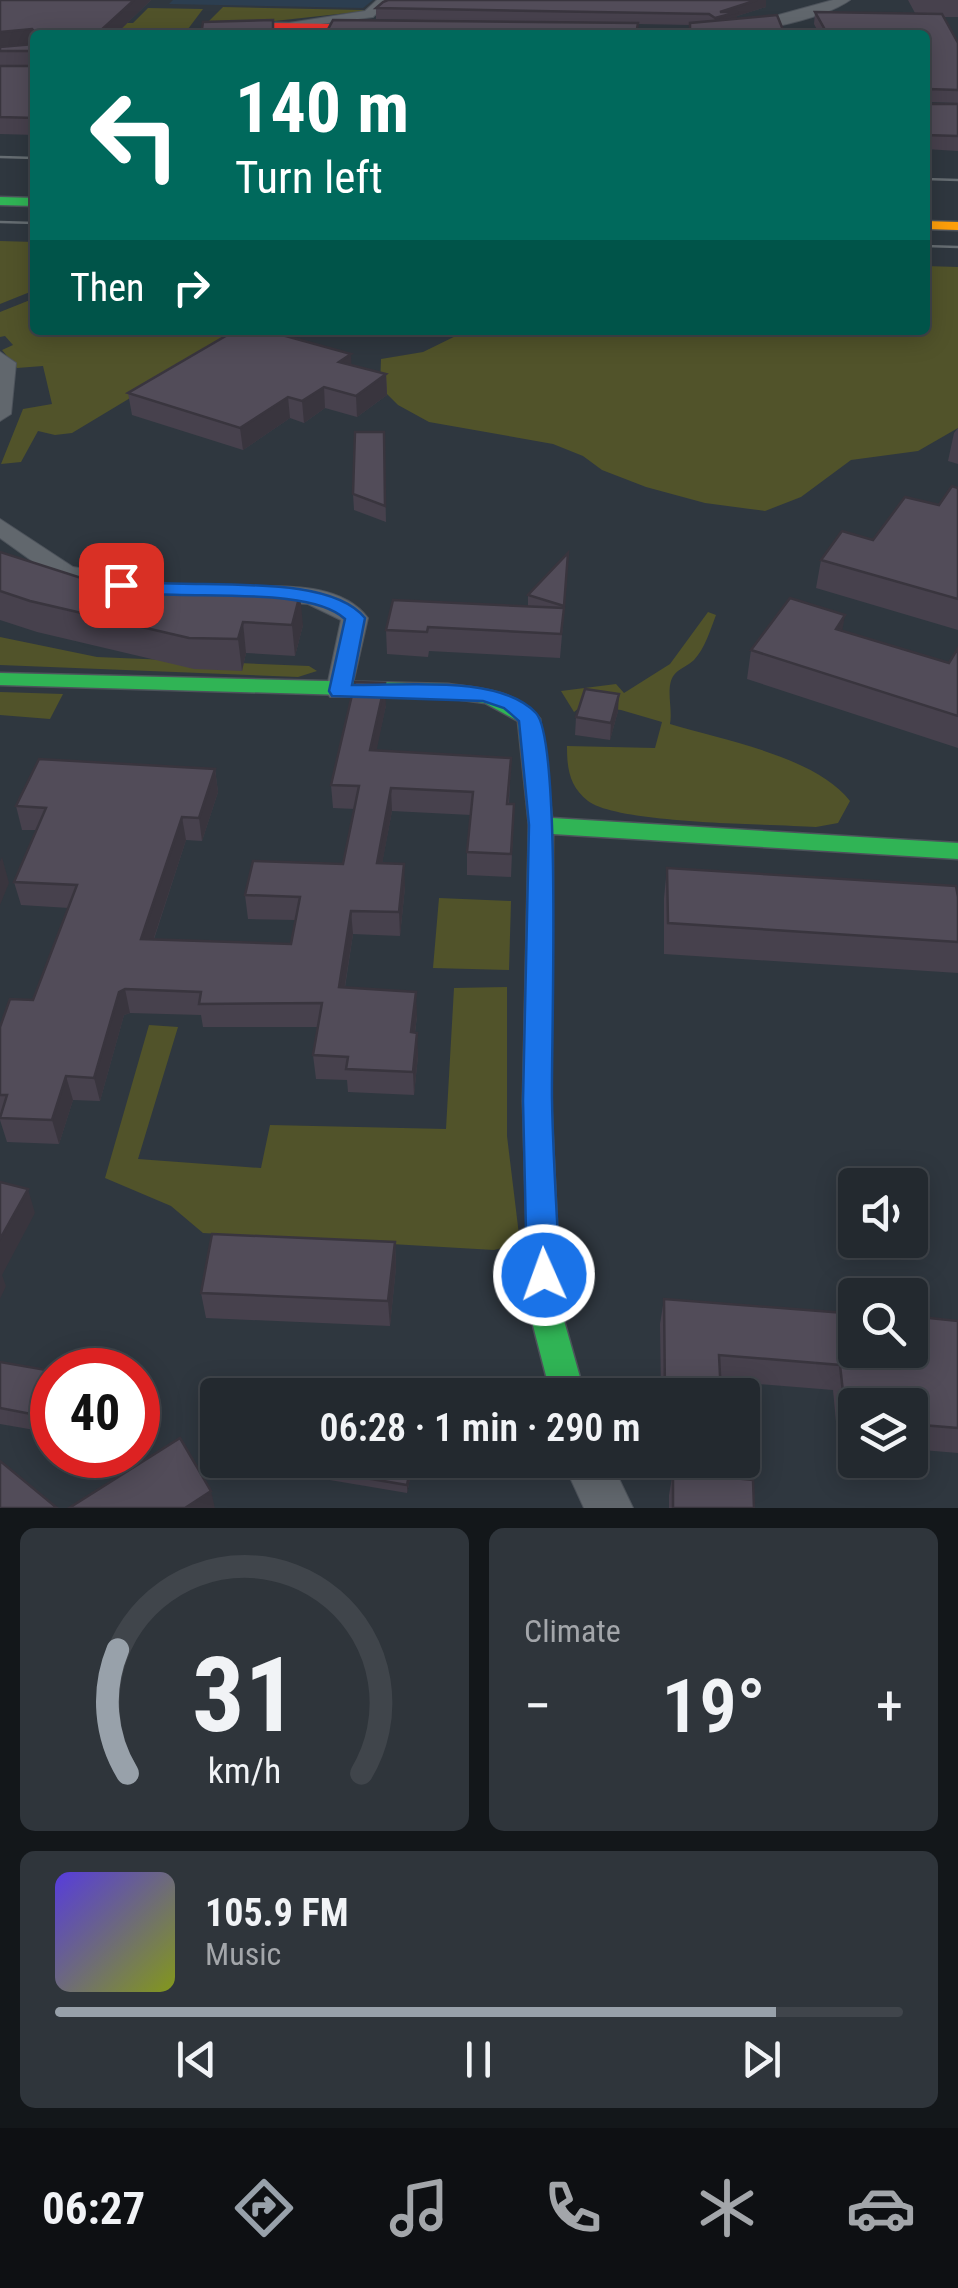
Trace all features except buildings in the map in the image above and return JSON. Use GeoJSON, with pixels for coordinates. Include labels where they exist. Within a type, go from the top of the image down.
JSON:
{"type":"FeatureCollection","features":[{"type":"Feature","properties":{"kind":"main road"},"geometry":{"type":"LineString","coordinates":[[228,30],[276,26],[404,28]]}},
{"type":"Feature","properties":{"kind":"main road"},"geometry":{"type":"LineString","coordinates":[[0,201],[30,202]]}},
{"type":"Feature","properties":{"kind":"main road"},"geometry":{"type":"LineString","coordinates":[[930,225],[958,226]]}},
{"type":"Feature","properties":{"kind":"main road"},"geometry":{"type":"LineString","coordinates":[[0,679],[448,691],[485,694],[512,703],[530,719],[541,825],[537,1101],[545,1310],[563,1378]]}},
{"type":"Feature","properties":{"kind":"main road"},"geometry":{"type":"LineString","coordinates":[[541,825],[958,851]]}},
{"type":"Feature","properties":{"kind":"street"},"geometry":{"type":"LineString","coordinates":[[276,26],[369,14],[384,0]]}},
{"type":"Feature","properties":{"kind":"street"},"geometry":{"type":"LineString","coordinates":[[732,30],[820,10],[844,0]]}},
{"type":"Feature","properties":{"kind":"street"},"geometry":{"type":"LineString","coordinates":[[0,358],[6,363],[0,414]]}},
{"type":"Feature","properties":{"kind":"street"},"geometry":{"type":"LineString","coordinates":[[0,526],[66,574],[148,590],[185,592]]}},
{"type":"Feature","properties":{"kind":"street"},"geometry":{"type":"LineString","coordinates":[[222,593],[304,594],[340,603],[355,618],[340,691]]}},
{"type":"Feature","properties":{"kind":"street"},"geometry":{"type":"LineString","coordinates":[[594,1478],[609,1508]]}},
{"type":"Feature","properties":{"kind":"shaded area"},"geometry":{"type":"Polygon","coordinates":[[[173,0],[373,0],[363,8],[169,4],[173,0]]]}},
{"type":"Feature","properties":{"kind":"green space"},"geometry":{"type":"Polygon","coordinates":[[[223,7],[362,10],[366,11],[201,29],[223,7]]]}},
{"type":"Feature","properties":{"kind":"green space"},"geometry":{"type":"Polygon","coordinates":[[[148,8],[203,9],[188,29],[97,30],[94,23],[133,23],[148,8]]]}},
{"type":"Feature","properties":{"kind":"green space"},"geometry":{"type":"Polygon","coordinates":[[[0,241],[30,242],[30,292],[0,304],[0,241]]]}},
{"type":"Feature","properties":{"kind":"green space"},"geometry":{"type":"Polygon","coordinates":[[[930,266],[958,267],[958,428],[918,451],[851,460],[801,497],[765,511],[705,503],[646,487],[602,470],[583,456],[553,444],[429,422],[398,405],[380,387],[381,359],[423,352],[458,335],[930,335],[930,266]]]}},
{"type":"Feature","properties":{"kind":"green space"},"geometry":{"type":"Polygon","coordinates":[[[30,300],[30,335],[276,335],[185,359],[180,368],[72,433],[38,431],[21,462],[1,464],[23,409],[52,404],[43,366],[17,368],[2,350],[13,345],[5,336],[0,337],[0,312],[30,300]]]}},
{"type":"Feature","properties":{"kind":"green space"},"geometry":{"type":"Polygon","coordinates":[[[708,612],[716,615],[704,645],[694,660],[671,680],[670,724],[768,752],[815,773],[850,801],[838,823],[816,827],[661,819],[605,809],[588,801],[573,783],[567,746],[655,748],[662,722],[621,710],[583,705],[574,712],[561,691],[616,684],[624,693],[670,664],[708,612]]]}},
{"type":"Feature","properties":{"kind":"green space"},"geometry":{"type":"Polygon","coordinates":[[[0,637],[97,657],[309,666],[317,671],[298,677],[0,665],[0,637]]]}},
{"type":"Feature","properties":{"kind":"green space"},"geometry":{"type":"Polygon","coordinates":[[[0,692],[63,694],[50,719],[0,715],[0,692]]]}},
{"type":"Feature","properties":{"kind":"green space"},"geometry":{"type":"Polygon","coordinates":[[[439,898],[511,901],[509,970],[433,968],[439,898]]]}},
{"type":"Feature","properties":{"kind":"green space"},"geometry":{"type":"Polygon","coordinates":[[[507,987],[507,1136],[520,1243],[494,1250],[203,1233],[171,1206],[105,1178],[149,1025],[178,1027],[138,1159],[261,1168],[270,1125],[446,1129],[454,988],[507,987]]]}},
{"type":"Feature","properties":{"kind":"tram line"},"geometry":{"type":"LineString","coordinates":[[0,157],[30,158]]}},
{"type":"Feature","properties":{"kind":"tram line"},"geometry":{"type":"LineString","coordinates":[[930,179],[958,180]]}},
{"type":"Feature","properties":{"kind":"tram line"},"geometry":{"type":"LineString","coordinates":[[0,222],[30,223]]}},
{"type":"Feature","properties":{"kind":"tram line"},"geometry":{"type":"LineString","coordinates":[[930,246],[958,247]]}},
{"type":"Feature","properties":{"kind":"traffic: fast"},"geometry":{"type":"LineString","coordinates":[[0,201],[30,202]]}},
{"type":"Feature","properties":{"kind":"traffic: fast"},"geometry":{"type":"LineString","coordinates":[[0,679],[448,691],[502,701],[529,719],[541,825],[537,1101],[545,1310],[563,1378]]}},
{"type":"Feature","properties":{"kind":"traffic: fast"},"geometry":{"type":"LineString","coordinates":[[541,825],[958,851]]}},
{"type":"Feature","properties":{"kind":"traffic: slow"},"geometry":{"type":"LineString","coordinates":[[930,225],[958,226]]}},
{"type":"Feature","properties":{"kind":"traffic: jam"},"geometry":{"type":"LineString","coordinates":[[228,30],[276,26],[388,28]]}},
{"type":"Feature","properties":{"kind":"route"},"geometry":{"type":"LineString","coordinates":[[121,585],[148,590],[304,594],[340,603],[355,618],[340,691],[485,694],[512,703],[530,719],[541,825],[537,1101],[544,1275]]}}]}
